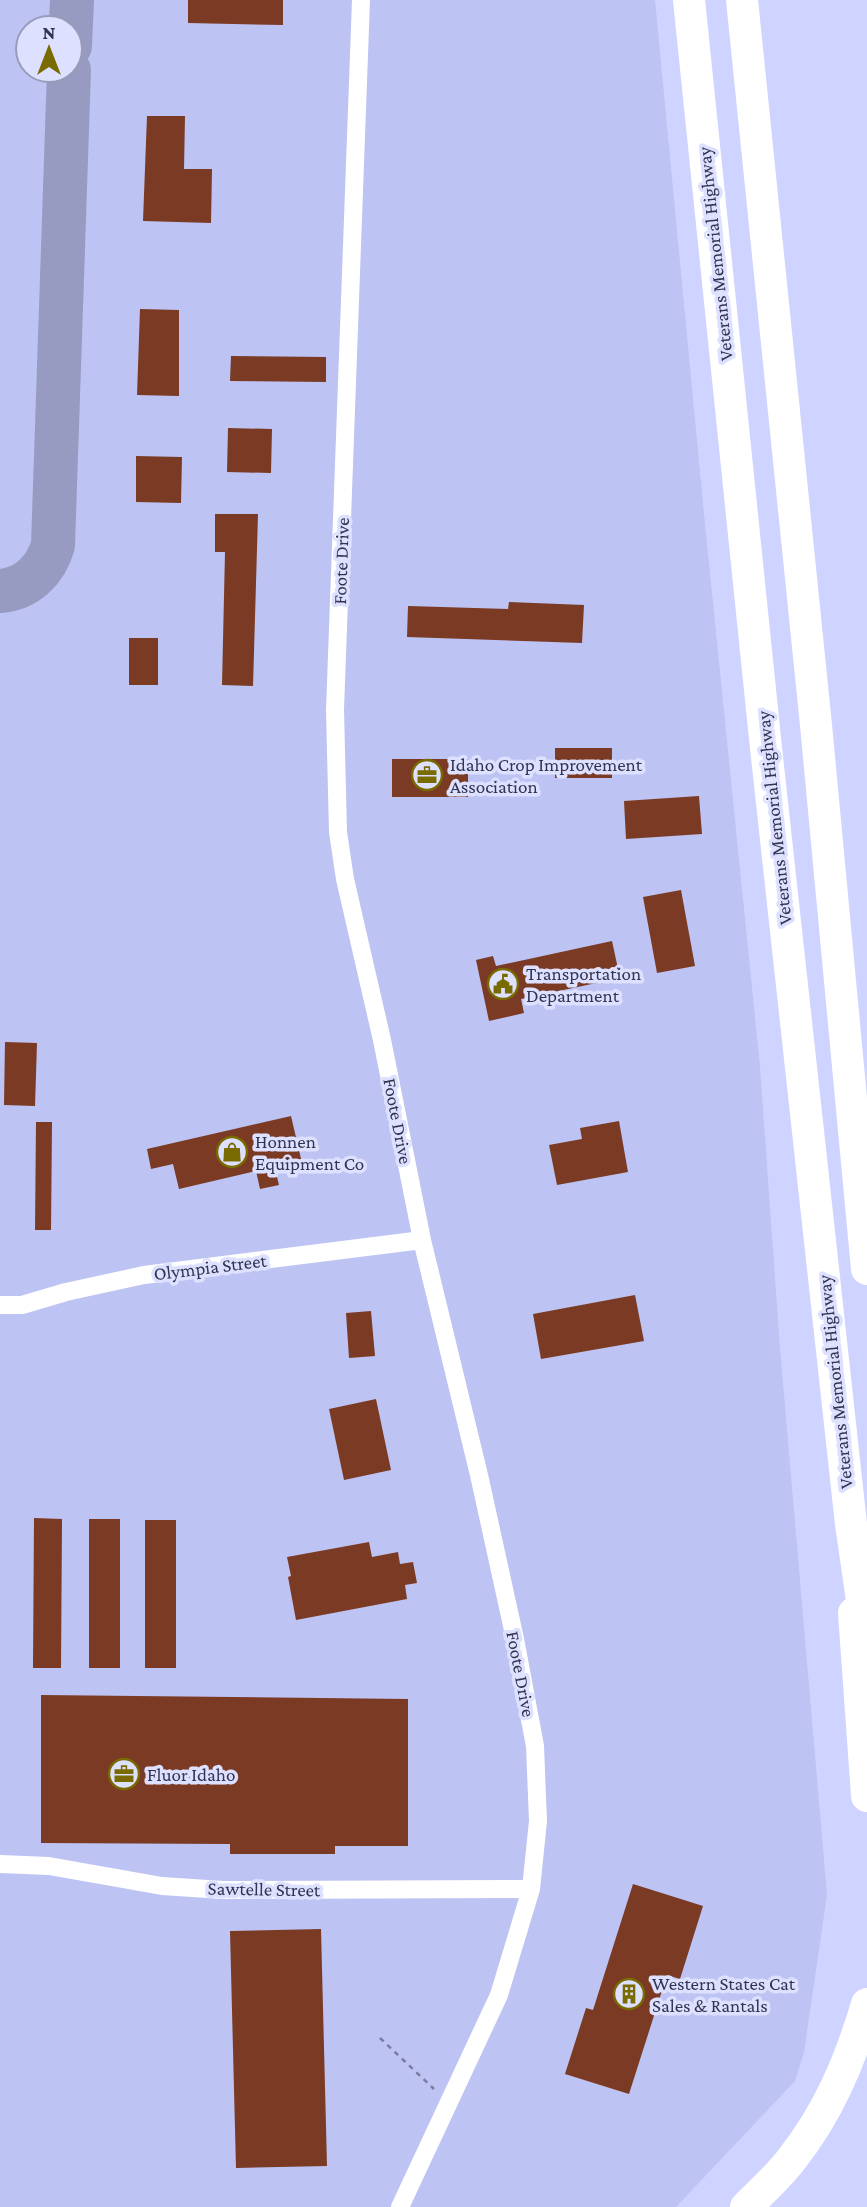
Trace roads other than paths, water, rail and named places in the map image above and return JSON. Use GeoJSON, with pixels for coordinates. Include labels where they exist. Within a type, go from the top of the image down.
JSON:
{"type":"FeatureCollection","features":[{"type":"Feature","properties":{"kind":"highway","name":"Veterans Memorial Highway"},"geometry":{"type":"LineString","coordinates":[[689,0],[766,748],[851,1524],[867,1635]]}},
{"type":"Feature","properties":{"kind":"highway"},"geometry":{"type":"LineString","coordinates":[[742,0],[816,726],[867,1269]]}},
{"type":"Feature","properties":{"kind":"highway"},"geometry":{"type":"LineString","coordinates":[[851,1524],[855,1636],[867,1796]]}},
{"type":"Feature","properties":{"kind":"highway"},"geometry":{"type":"LineString","coordinates":[[746,2207],[790,2161],[822,2117],[851,2056],[867,2004]]}},
{"type":"Feature","properties":{"kind":"street","name":"Foote Drive"},"geometry":{"type":"LineString","coordinates":[[361,0],[335,710],[338,832],[345,879],[382,1040],[422,1240],[479,1475],[535,1746],[538,1821],[531,1889],[499,1995],[400,2207]]}},
{"type":"Feature","properties":{"kind":"street","name":"Olympia Street"},"geometry":{"type":"LineString","coordinates":[[0,1305],[22,1305],[66,1292],[144,1275],[422,1240]]}},
{"type":"Feature","properties":{"kind":"street","name":"Sawtelle Street"},"geometry":{"type":"LineString","coordinates":[[0,1864],[49,1866],[162,1886],[223,1890],[531,1889]]}},
{"type":"Feature","properties":{"kind":"place","name":"Idaho Crop Improvement Association"},"geometry":{"type":"Point","coordinates":[427,775]}},
{"type":"Feature","properties":{"kind":"place","name":"Transportation Department"},"geometry":{"type":"Point","coordinates":[503,984]}},
{"type":"Feature","properties":{"kind":"place","name":"Honnen Equipment Co"},"geometry":{"type":"Point","coordinates":[232,1152]}},
{"type":"Feature","properties":{"kind":"place","name":"Fluor Idaho"},"geometry":{"type":"Point","coordinates":[124,1774]}},
{"type":"Feature","properties":{"kind":"place","name":"Western States Cat Sales & Rantals"},"geometry":{"type":"Point","coordinates":[629,1994]}}]}
